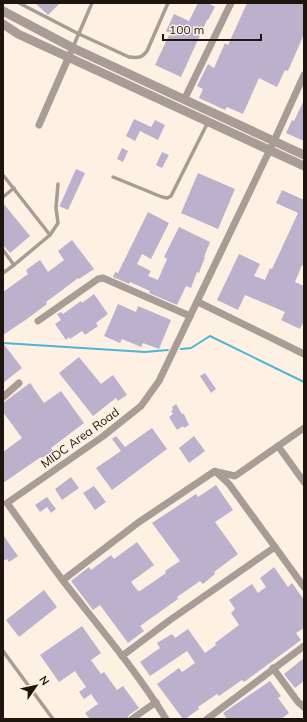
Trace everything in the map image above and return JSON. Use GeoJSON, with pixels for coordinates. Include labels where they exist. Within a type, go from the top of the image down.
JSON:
{"type":"FeatureCollection","features":[{"type":"Feature","properties":{"kind":"street"},"geometry":{"type":"LineString","coordinates":[[184,100],[231,3]]}},
{"type":"Feature","properties":{"kind":"street"},"geometry":{"type":"LineString","coordinates":[[3,11],[73,48],[304,155]]}},
{"type":"Feature","properties":{"kind":"street"},"geometry":{"type":"LineString","coordinates":[[3,24],[18,34],[304,166]]}},
{"type":"Feature","properties":{"kind":"street"},"geometry":{"type":"LineString","coordinates":[[39,125],[73,48]]}},
{"type":"Feature","properties":{"kind":"street","name":"MIDC Area Road"},"geometry":{"type":"LineString","coordinates":[[166,719],[156,702],[63,580],[5,500],[102,437],[141,406],[159,381],[270,151],[304,75]]}},
{"type":"Feature","properties":{"kind":"street"},"geometry":{"type":"LineString","coordinates":[[38,321],[98,279],[103,278],[190,316]]}},
{"type":"Feature","properties":{"kind":"street"},"geometry":{"type":"LineString","coordinates":[[198,302],[304,354]]}},
{"type":"Feature","properties":{"kind":"street"},"geometry":{"type":"LineString","coordinates":[[3,396],[19,383]]}},
{"type":"Feature","properties":{"kind":"street"},"geometry":{"type":"LineString","coordinates":[[63,580],[139,522],[215,471],[235,476],[304,428]]}},
{"type":"Feature","properties":{"kind":"street"},"geometry":{"type":"LineString","coordinates":[[278,446],[304,482]]}},
{"type":"Feature","properties":{"kind":"street"},"geometry":{"type":"LineString","coordinates":[[215,471],[229,484],[304,587]]}},
{"type":"Feature","properties":{"kind":"street"},"geometry":{"type":"LineString","coordinates":[[122,656],[170,620],[275,547]]}},
{"type":"Feature","properties":{"kind":"street"},"geometry":{"type":"LineString","coordinates":[[207,719],[304,646]]}},
{"type":"Feature","properties":{"kind":"street"},"geometry":{"type":"LineString","coordinates":[[273,668],[298,702],[304,707]]}},
{"type":"Feature","properties":{"kind":"street"},"geometry":{"type":"LineString","coordinates":[[132,719],[156,702]]}},
{"type":"Feature","properties":{"kind":"lane"},"geometry":{"type":"LineString","coordinates":[[19,3],[79,34],[129,57],[138,58],[143,56],[147,51],[168,3]]}},
{"type":"Feature","properties":{"kind":"lane"},"geometry":{"type":"LineString","coordinates":[[73,48],[92,3]]}},
{"type":"Feature","properties":{"kind":"lane"},"geometry":{"type":"LineString","coordinates":[[112,178],[162,197],[167,198],[171,196],[208,122]]}},
{"type":"Feature","properties":{"kind":"lane"},"geometry":{"type":"LineString","coordinates":[[3,175],[50,235]]}},
{"type":"Feature","properties":{"kind":"lane"},"geometry":{"type":"LineString","coordinates":[[3,273],[50,235],[58,223],[56,208],[58,184]]}},
{"type":"Feature","properties":{"kind":"lane"},"geometry":{"type":"LineString","coordinates":[[3,197],[14,188]]}},
{"type":"Feature","properties":{"kind":"lane"},"geometry":{"type":"LineString","coordinates":[[3,250],[14,265]]}},
{"type":"Feature","properties":{"kind":"lane"},"geometry":{"type":"LineString","coordinates":[[3,651],[53,719]]}},
{"type":"Feature","properties":{"kind":"building"},"geometry":{"type":"Polygon","coordinates":[[[35,3],[60,3],[48,15],[35,3]]]}},
{"type":"Feature","properties":{"kind":"building"},"geometry":{"type":"Polygon","coordinates":[[[198,3],[208,3],[215,7],[207,20],[181,77],[155,65],[170,33],[166,31],[174,14],[189,21],[198,3]]]}},
{"type":"Feature","properties":{"kind":"building"},"geometry":{"type":"Polygon","coordinates":[[[247,3],[304,3],[304,34],[288,71],[285,70],[277,87],[259,78],[243,114],[227,107],[225,110],[199,98],[203,89],[197,86],[208,64],[214,68],[225,43],[228,45],[247,3]]]}},
{"type":"Feature","properties":{"kind":"building"},"geometry":{"type":"Polygon","coordinates":[[[304,100],[304,141],[286,133],[292,120],[294,121],[304,100]]]}},
{"type":"Feature","properties":{"kind":"building"},"geometry":{"type":"Polygon","coordinates":[[[134,119],[151,127],[155,120],[165,125],[158,140],[140,131],[135,141],[126,136],[134,119]]]}},
{"type":"Feature","properties":{"kind":"building"},"geometry":{"type":"Polygon","coordinates":[[[122,148],[128,151],[123,162],[117,159],[122,148]]]}},
{"type":"Feature","properties":{"kind":"building"},"geometry":{"type":"Polygon","coordinates":[[[162,152],[169,155],[162,168],[156,165],[162,152]]]}},
{"type":"Feature","properties":{"kind":"building"},"geometry":{"type":"Polygon","coordinates":[[[76,169],[85,173],[68,210],[59,206],[76,169]]]}},
{"type":"Feature","properties":{"kind":"building"},"geometry":{"type":"Polygon","coordinates":[[[198,173],[235,189],[218,229],[181,213],[198,173]]]}},
{"type":"Feature","properties":{"kind":"building"},"geometry":{"type":"Polygon","coordinates":[[[282,190],[304,200],[304,266],[302,265],[295,282],[304,286],[304,321],[300,329],[281,320],[285,312],[245,295],[238,310],[217,300],[239,254],[260,264],[254,276],[265,280],[270,268],[272,269],[298,213],[276,203],[282,190]]]}},
{"type":"Feature","properties":{"kind":"building"},"geometry":{"type":"Polygon","coordinates":[[[3,203],[30,236],[10,253],[3,245],[3,203]]]}},
{"type":"Feature","properties":{"kind":"building"},"geometry":{"type":"Polygon","coordinates":[[[148,212],[169,223],[151,259],[142,254],[137,264],[151,271],[148,276],[158,280],[167,259],[164,257],[179,227],[210,242],[199,273],[197,272],[191,288],[186,286],[177,305],[149,293],[150,291],[130,282],[129,284],[113,277],[115,272],[118,273],[148,212]]]}},
{"type":"Feature","properties":{"kind":"building"},"geometry":{"type":"Polygon","coordinates":[[[72,240],[94,269],[79,279],[78,278],[46,302],[47,304],[3,335],[3,292],[28,274],[26,270],[40,260],[48,272],[64,260],[58,251],[72,240]]]}},
{"type":"Feature","properties":{"kind":"building"},"geometry":{"type":"Polygon","coordinates":[[[94,294],[108,314],[96,323],[98,326],[85,335],[82,331],[66,340],[55,324],[61,320],[57,314],[61,312],[63,314],[94,294]]]}},
{"type":"Feature","properties":{"kind":"building"},"geometry":{"type":"Polygon","coordinates":[[[118,304],[136,312],[138,306],[171,320],[159,349],[143,343],[141,347],[122,339],[120,343],[104,336],[118,304]]]}},
{"type":"Feature","properties":{"kind":"building"},"geometry":{"type":"Polygon","coordinates":[[[3,343],[22,368],[3,383],[3,343]]]}},
{"type":"Feature","properties":{"kind":"building"},"geometry":{"type":"Polygon","coordinates":[[[79,357],[101,384],[113,375],[127,395],[118,401],[116,398],[93,416],[59,373],[79,357]]]}},
{"type":"Feature","properties":{"kind":"building"},"geometry":{"type":"Polygon","coordinates":[[[205,373],[216,389],[211,393],[200,376],[205,373]]]}},
{"type":"Feature","properties":{"kind":"building"},"geometry":{"type":"Polygon","coordinates":[[[30,383],[44,403],[61,391],[84,423],[51,448],[53,451],[42,458],[41,457],[3,483],[3,452],[22,438],[3,412],[3,403],[30,383]]]}},
{"type":"Feature","properties":{"kind":"building"},"geometry":{"type":"Polygon","coordinates":[[[176,404],[182,414],[184,414],[189,425],[184,428],[183,426],[177,430],[169,417],[173,414],[171,411],[173,410],[172,407],[176,404]]]}},
{"type":"Feature","properties":{"kind":"building"},"geometry":{"type":"Polygon","coordinates":[[[152,428],[167,449],[112,490],[96,468],[121,451],[112,439],[116,436],[125,447],[152,428]]]}},
{"type":"Feature","properties":{"kind":"building"},"geometry":{"type":"Polygon","coordinates":[[[194,436],[205,451],[189,463],[179,448],[194,436]]]}},
{"type":"Feature","properties":{"kind":"building"},"geometry":{"type":"Polygon","coordinates":[[[71,477],[79,488],[62,500],[55,489],[71,477]]]}},
{"type":"Feature","properties":{"kind":"building"},"geometry":{"type":"Polygon","coordinates":[[[216,485],[233,510],[215,522],[238,554],[214,572],[215,574],[203,584],[200,581],[140,626],[144,631],[128,643],[100,605],[93,610],[71,581],[89,567],[91,570],[111,555],[114,559],[137,542],[154,565],[131,582],[138,591],[140,591],[180,561],[152,523],[196,494],[198,497],[216,485]]]}},
{"type":"Feature","properties":{"kind":"building"},"geometry":{"type":"Polygon","coordinates":[[[94,486],[106,502],[95,510],[83,493],[94,486]]]}},
{"type":"Feature","properties":{"kind":"building"},"geometry":{"type":"Polygon","coordinates":[[[47,497],[56,509],[51,513],[47,507],[40,512],[35,505],[47,497]]]}},
{"type":"Feature","properties":{"kind":"building"},"geometry":{"type":"Polygon","coordinates":[[[3,535],[18,556],[9,562],[7,559],[3,561],[3,535]]]}},
{"type":"Feature","properties":{"kind":"building"},"geometry":{"type":"Polygon","coordinates":[[[274,567],[288,587],[292,583],[304,600],[304,628],[296,633],[301,640],[244,682],[242,680],[219,696],[217,694],[198,707],[199,709],[183,719],[157,684],[179,668],[182,672],[195,663],[187,651],[150,676],[140,662],[160,648],[157,643],[172,634],[175,638],[188,629],[205,653],[216,645],[215,643],[239,625],[231,613],[235,609],[229,600],[252,584],[258,593],[266,587],[260,578],[274,567]]]}},
{"type":"Feature","properties":{"kind":"building"},"geometry":{"type":"Polygon","coordinates":[[[44,590],[57,607],[19,637],[6,620],[44,590]]]}},
{"type":"Feature","properties":{"kind":"building"},"geometry":{"type":"Polygon","coordinates":[[[82,626],[101,653],[91,660],[101,674],[104,672],[117,690],[123,686],[139,708],[129,715],[127,719],[90,719],[85,713],[98,704],[91,694],[84,699],[79,692],[86,687],[75,671],[59,682],[40,655],[82,626]]]}},
{"type":"Feature","properties":{"kind":"building"},"geometry":{"type":"Polygon","coordinates":[[[304,658],[304,681],[295,688],[284,674],[304,658]]]}},
{"type":"Feature","properties":{"kind":"building"},"geometry":{"type":"Polygon","coordinates":[[[270,681],[281,696],[278,698],[289,713],[281,719],[227,719],[223,713],[270,681]]]}},
{"type":"Feature","properties":{"kind":"waterway"},"geometry":{"type":"LineString","coordinates":[[181,349],[191,348],[210,336],[304,382]]}},
{"type":"Feature","properties":{"kind":"waterway"},"geometry":{"type":"LineString","coordinates":[[3,343],[145,352],[168,350]]}}]}
